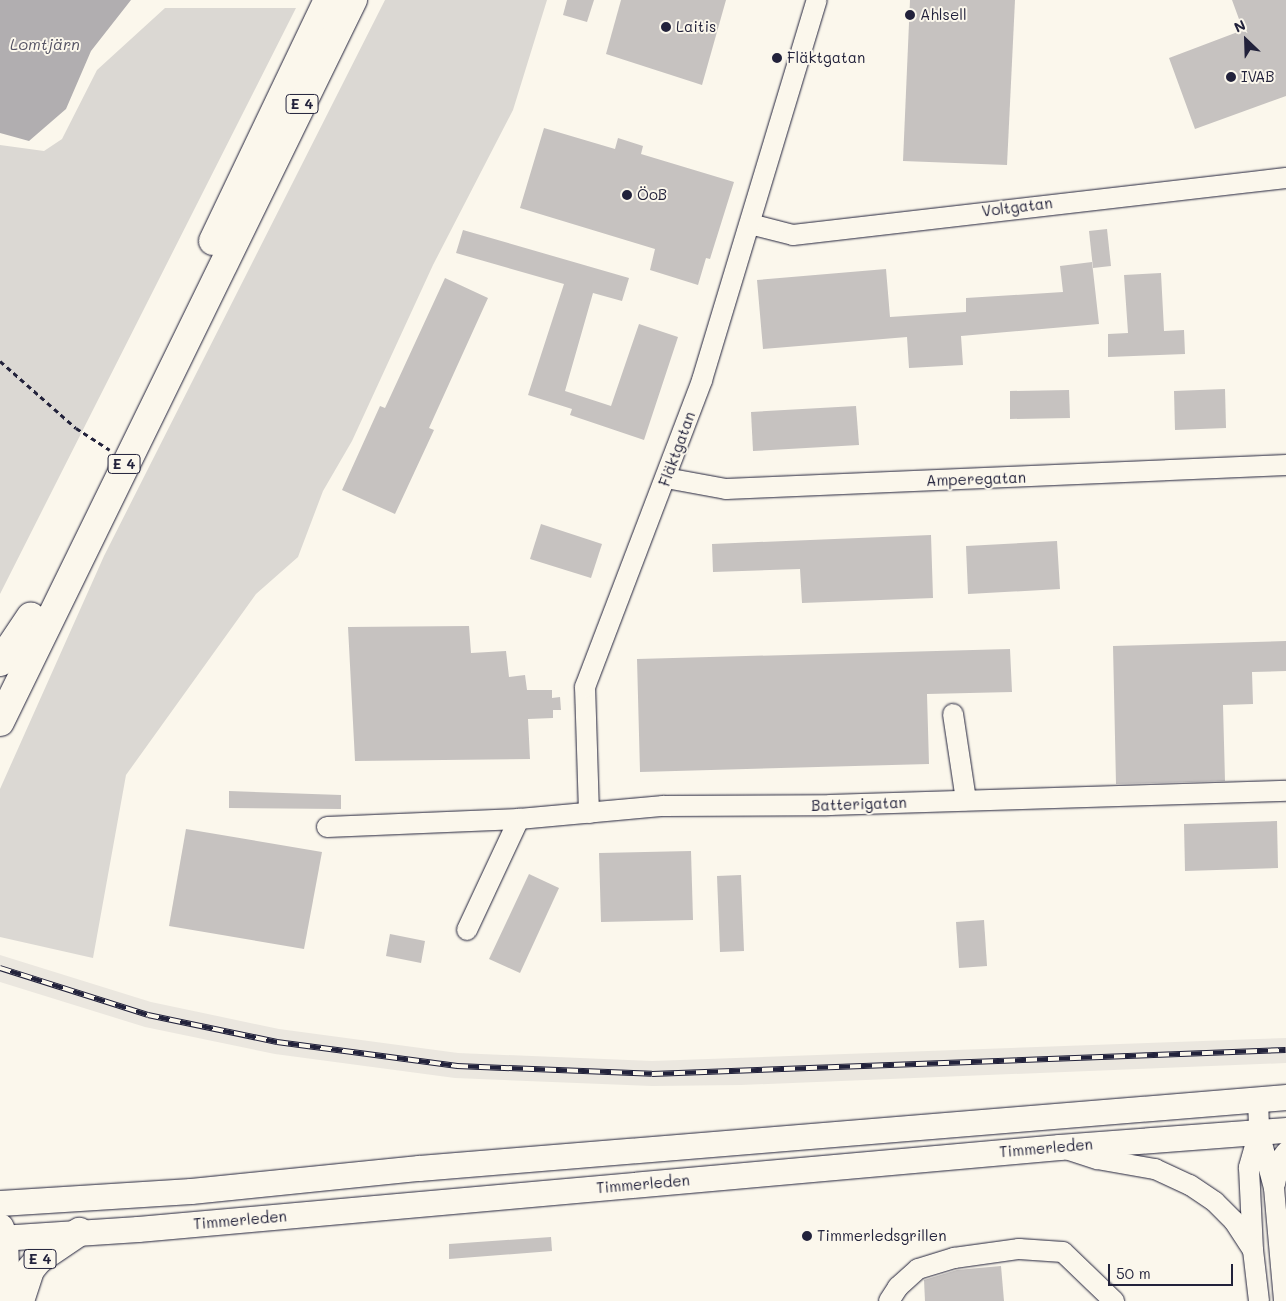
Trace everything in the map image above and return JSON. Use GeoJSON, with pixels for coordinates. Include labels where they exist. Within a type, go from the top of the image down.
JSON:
{"type":"FeatureCollection","features":[{"type":"Feature","properties":{"kind":"highway","name":"E 4"},"geometry":{"type":"LineString","coordinates":[[0,684],[328,0]]}},
{"type":"Feature","properties":{"kind":"highway","name":"E 4"},"geometry":{"type":"LineString","coordinates":[[0,722],[353,0]]}},
{"type":"Feature","properties":{"kind":"highway","name":"E 4"},"geometry":{"type":"LineString","coordinates":[[0,662],[31,616]]}},
{"type":"Feature","properties":{"kind":"highway","name":"E 4"},"geometry":{"type":"LineString","coordinates":[[20,1301],[30,1270],[38,1260],[79,1232]]}},
{"type":"Feature","properties":{"kind":"highway","name":"E 4"},"geometry":{"type":"LineString","coordinates":[[1,1234],[6,1301]]}},
{"type":"Feature","properties":{"kind":"main road"},"geometry":{"type":"LineString","coordinates":[[0,1203],[191,1191],[429,1167],[1286,1097]]}},
{"type":"Feature","properties":{"kind":"main road","name":"Timmerleden"},"geometry":{"type":"LineString","coordinates":[[1,1234],[79,1232],[1059,1147],[1286,1130]]}},
{"type":"Feature","properties":{"kind":"street","name":"Fläktgatan"},"geometry":{"type":"LineString","coordinates":[[589,813],[585,687],[702,380],[817,0]]}},
{"type":"Feature","properties":{"kind":"street","name":"Voltgatan"},"geometry":{"type":"LineString","coordinates":[[750,224],[793,235],[1286,178]]}},
{"type":"Feature","properties":{"kind":"street","name":"Amperegatan"},"geometry":{"type":"LineString","coordinates":[[666,478],[726,489],[1286,465]]}},
{"type":"Feature","properties":{"kind":"street"},"geometry":{"type":"LineString","coordinates":[[953,714],[966,800]]}},
{"type":"Feature","properties":{"kind":"street","name":"Batterigatan"},"geometry":{"type":"LineString","coordinates":[[327,827],[519,819],[663,806],[1286,791]]}},
{"type":"Feature","properties":{"kind":"street"},"geometry":{"type":"LineString","coordinates":[[466,930],[519,819]]}},
{"type":"Feature","properties":{"kind":"street"},"geometry":{"type":"LineString","coordinates":[[1258,1099],[1259,1132],[1274,1188],[1284,1301]]}},
{"type":"Feature","properties":{"kind":"street"},"geometry":{"type":"LineString","coordinates":[[1259,1132],[1248,1168],[1252,1250],[1260,1301]]}},
{"type":"Feature","properties":{"kind":"street"},"geometry":{"type":"LineString","coordinates":[[1059,1147],[1097,1159],[1155,1169],[1190,1185],[1228,1215],[1252,1250]]}},
{"type":"Feature","properties":{"kind":"street"},"geometry":{"type":"LineString","coordinates":[[1274,1188],[1280,1160],[1286,1152]]}},
{"type":"Feature","properties":{"kind":"street"},"geometry":{"type":"LineString","coordinates":[[889,1301],[898,1287],[918,1269],[954,1258],[1019,1249],[1064,1252],[1114,1301]]}},
{"type":"Feature","properties":{"kind":"path"},"geometry":{"type":"LineString","coordinates":[[0,361],[76,428],[111,451]]}},
{"type":"Feature","properties":{"kind":"shaded area"},"geometry":{"type":"Polygon","coordinates":[[[385,0],[547,0],[513,110],[433,265],[352,441],[323,491],[298,557],[256,594],[126,775],[93,958],[0,937],[0,789],[104,556],[385,0]]]}},
{"type":"Feature","properties":{"kind":"shaded area"},"geometry":{"type":"Polygon","coordinates":[[[165,8],[296,8],[0,594],[0,145],[44,151],[62,139],[97,70],[165,8]]]}},
{"type":"Feature","properties":{"kind":"shaded area"},"geometry":{"type":"Polygon","coordinates":[[[0,955],[151,1002],[279,1029],[458,1053],[652,1061],[1286,1038],[1286,1063],[741,1085],[652,1086],[455,1078],[275,1054],[145,1027],[0,982],[0,955]]]}},
{"type":"Feature","properties":{"kind":"water","name":"Lomtjärn"},"geometry":{"type":"Polygon","coordinates":[[[0,0],[131,0],[91,51],[66,109],[29,141],[0,133],[0,0]]]}},
{"type":"Feature","properties":{"kind":"building"},"geometry":{"type":"Polygon","coordinates":[[[567,0],[594,0],[587,22],[563,15],[567,0]]]}},
{"type":"Feature","properties":{"kind":"building","name":"Laitis"},"geometry":{"type":"Polygon","coordinates":[[[621,0],[726,0],[702,85],[606,54],[621,0]]]}},
{"type":"Feature","properties":{"kind":"building"},"geometry":{"type":"Polygon","coordinates":[[[910,0],[1015,0],[1007,165],[903,161],[910,0]]]}},
{"type":"Feature","properties":{"kind":"building","name":"IVAB"},"geometry":{"type":"Polygon","coordinates":[[[1232,0],[1286,0],[1286,96],[1195,129],[1169,58],[1243,30],[1232,0]]]}},
{"type":"Feature","properties":{"kind":"building","name":"ÖoB"},"geometry":{"type":"Polygon","coordinates":[[[544,128],[615,149],[618,138],[643,146],[641,154],[734,182],[710,259],[706,258],[698,285],[650,270],[655,249],[520,208],[544,128]]]}},
{"type":"Feature","properties":{"kind":"building"},"geometry":{"type":"Polygon","coordinates":[[[1107,229],[1111,266],[1093,268],[1089,231],[1107,229]]]}},
{"type":"Feature","properties":{"kind":"building"},"geometry":{"type":"Polygon","coordinates":[[[463,230],[629,278],[622,301],[593,293],[565,391],[611,406],[639,324],[678,337],[644,440],[570,415],[572,409],[528,395],[564,284],[456,253],[463,230]]]}},
{"type":"Feature","properties":{"kind":"building"},"geometry":{"type":"Polygon","coordinates":[[[1092,262],[1099,324],[961,336],[963,365],[909,368],[907,337],[763,349],[757,280],[886,269],[890,317],[966,312],[966,298],[1063,292],[1060,266],[1092,262]]]}},
{"type":"Feature","properties":{"kind":"building"},"geometry":{"type":"Polygon","coordinates":[[[1161,273],[1164,331],[1184,330],[1185,354],[1108,357],[1108,334],[1128,333],[1124,275],[1161,273]]]}},
{"type":"Feature","properties":{"kind":"building"},"geometry":{"type":"Polygon","coordinates":[[[445,278],[488,298],[429,428],[434,430],[395,514],[342,490],[380,406],[385,408],[445,278]]]}},
{"type":"Feature","properties":{"kind":"building"},"geometry":{"type":"Polygon","coordinates":[[[1225,389],[1226,428],[1175,430],[1174,391],[1225,389]]]}},
{"type":"Feature","properties":{"kind":"building"},"geometry":{"type":"Polygon","coordinates":[[[1069,390],[1070,418],[1010,419],[1010,391],[1069,390]]]}},
{"type":"Feature","properties":{"kind":"building"},"geometry":{"type":"Polygon","coordinates":[[[856,406],[859,445],[753,451],[751,412],[856,406]]]}},
{"type":"Feature","properties":{"kind":"building"},"geometry":{"type":"Polygon","coordinates":[[[541,524],[602,544],[591,578],[530,559],[541,524]]]}},
{"type":"Feature","properties":{"kind":"building"},"geometry":{"type":"Polygon","coordinates":[[[931,535],[933,598],[802,603],[800,569],[713,572],[712,544],[931,535]]]}},
{"type":"Feature","properties":{"kind":"building"},"geometry":{"type":"Polygon","coordinates":[[[1057,541],[1060,589],[968,594],[966,546],[1057,541]]]}},
{"type":"Feature","properties":{"kind":"building"},"geometry":{"type":"Polygon","coordinates":[[[469,626],[471,653],[506,651],[509,677],[525,675],[527,690],[552,690],[552,698],[560,697],[561,710],[553,710],[553,718],[528,719],[530,759],[355,761],[348,627],[469,626]]]}},
{"type":"Feature","properties":{"kind":"building"},"geometry":{"type":"Polygon","coordinates":[[[1286,641],[1286,671],[1252,672],[1253,704],[1223,705],[1225,781],[1116,784],[1113,646],[1286,641]]]}},
{"type":"Feature","properties":{"kind":"building"},"geometry":{"type":"Polygon","coordinates":[[[1010,649],[1012,692],[927,694],[929,764],[640,772],[637,659],[1010,649]]]}},
{"type":"Feature","properties":{"kind":"building"},"geometry":{"type":"Polygon","coordinates":[[[229,791],[341,795],[341,809],[229,808],[229,791]]]}},
{"type":"Feature","properties":{"kind":"building"},"geometry":{"type":"Polygon","coordinates":[[[1277,821],[1278,868],[1185,871],[1184,824],[1277,821]]]}},
{"type":"Feature","properties":{"kind":"building"},"geometry":{"type":"Polygon","coordinates":[[[186,829],[322,852],[304,949],[169,926],[186,829]]]}},
{"type":"Feature","properties":{"kind":"building"},"geometry":{"type":"Polygon","coordinates":[[[691,851],[693,920],[601,922],[599,853],[691,851]]]}},
{"type":"Feature","properties":{"kind":"building"},"geometry":{"type":"Polygon","coordinates":[[[529,874],[559,888],[520,973],[489,959],[529,874]]]}},
{"type":"Feature","properties":{"kind":"building"},"geometry":{"type":"Polygon","coordinates":[[[741,875],[744,951],[720,952],[717,876],[741,875]]]}},
{"type":"Feature","properties":{"kind":"building"},"geometry":{"type":"Polygon","coordinates":[[[984,920],[987,966],[959,968],[956,922],[984,920]]]}},
{"type":"Feature","properties":{"kind":"building"},"geometry":{"type":"Polygon","coordinates":[[[390,934],[425,941],[421,963],[386,956],[390,934]]]}},
{"type":"Feature","properties":{"kind":"building"},"geometry":{"type":"Polygon","coordinates":[[[551,1237],[552,1251],[449,1259],[449,1244],[551,1237]]]}},
{"type":"Feature","properties":{"kind":"building"},"geometry":{"type":"Polygon","coordinates":[[[1001,1266],[1004,1301],[925,1301],[924,1280],[957,1270],[1001,1266]]]}},
{"type":"Feature","properties":{"kind":"railway"},"geometry":{"type":"LineString","coordinates":[[0,968],[148,1015],[277,1042],[457,1066],[652,1074],[1286,1050]]}},
{"type":"Feature","properties":{"kind":"place","name":"Ahlsell"},"geometry":{"type":"Point","coordinates":[910,15]}},
{"type":"Feature","properties":{"kind":"place","name":"Laitis"},"geometry":{"type":"Point","coordinates":[666,27]}},
{"type":"Feature","properties":{"kind":"place","name":"Fläktgatan"},"geometry":{"type":"Point","coordinates":[777,58]}},
{"type":"Feature","properties":{"kind":"place","name":"IVAB"},"geometry":{"type":"Point","coordinates":[1231,77]}},
{"type":"Feature","properties":{"kind":"place","name":"ÖoB"},"geometry":{"type":"Point","coordinates":[627,195]}},
{"type":"Feature","properties":{"kind":"place","name":"Timmerledsgrillen"},"geometry":{"type":"Point","coordinates":[807,1236]}}]}
